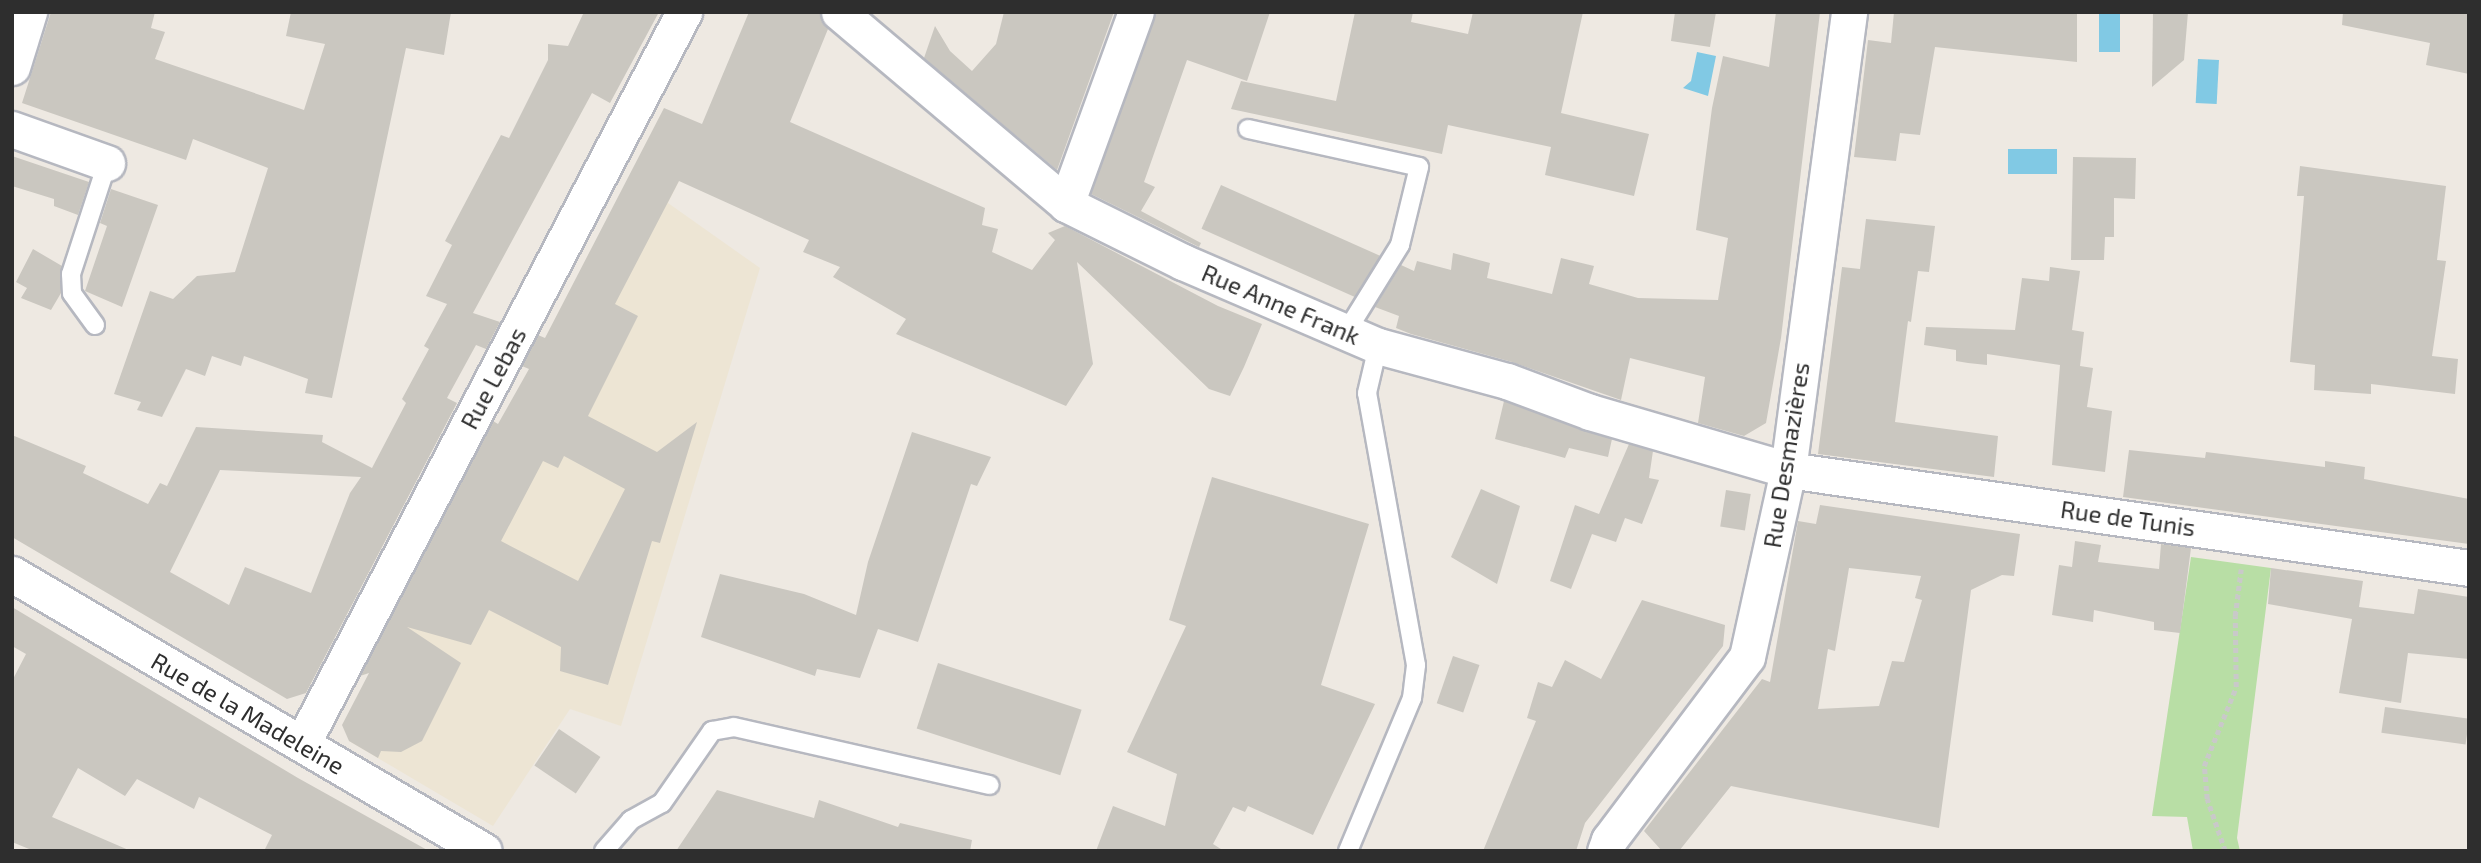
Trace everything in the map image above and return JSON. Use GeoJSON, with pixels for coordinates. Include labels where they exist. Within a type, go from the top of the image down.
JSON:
{"type":"FeatureCollection","features":[{"type":"Feature","properties":{"kind":"street"},"geometry":{"type":"LineString","coordinates":[[12,67],[29,12]]}},
{"type":"Feature","properties":{"kind":"street","name":"Rue Lebas"},"geometry":{"type":"LineString","coordinates":[[302,744],[684,12]]}},
{"type":"Feature","properties":{"kind":"street","name":"Rue Anne Frank"},"geometry":{"type":"LineString","coordinates":[[839,12],[1066,204],[1183,262],[1378,346],[1507,381],[1590,412],[1788,470]]}},
{"type":"Feature","properties":{"kind":"street"},"geometry":{"type":"LineString","coordinates":[[1066,204],[1136,12]]}},
{"type":"Feature","properties":{"kind":"street","name":"Rue Desmazières"},"geometry":{"type":"LineString","coordinates":[[1605,851],[1609,840],[1747,657],[1788,470],[1849,12]]}},
{"type":"Feature","properties":{"kind":"street"},"geometry":{"type":"LineString","coordinates":[[12,129],[107,163]]}},
{"type":"Feature","properties":{"kind":"street","name":"Rue de Tunis"},"geometry":{"type":"LineString","coordinates":[[1788,470],[2469,568]]}},
{"type":"Feature","properties":{"kind":"street","name":"Rue de la Madeleine"},"geometry":{"type":"LineString","coordinates":[[12,574],[485,851]]}},
{"type":"Feature","properties":{"kind":"lane"},"geometry":{"type":"LineString","coordinates":[[1248,129],[1419,167],[1400,245],[1346,332]]}},
{"type":"Feature","properties":{"kind":"lane"},"geometry":{"type":"LineString","coordinates":[[95,325],[72,293],[71,274],[107,163]]}},
{"type":"Feature","properties":{"kind":"lane"},"geometry":{"type":"LineString","coordinates":[[1348,851],[1412,698],[1416,665],[1367,393],[1378,346]]}},
{"type":"Feature","properties":{"kind":"lane"},"geometry":{"type":"LineString","coordinates":[[604,851],[631,820],[662,803],[712,731],[734,727],[990,785]]}},
{"type":"Feature","properties":{"kind":"path"},"geometry":{"type":"LineString","coordinates":[[2225,851],[2207,800],[2204,766],[2236,687],[2235,616],[2242,564]]}},
{"type":"Feature","properties":{"kind":"shaded area"},"geometry":{"type":"Polygon","coordinates":[[[637,162],[679,181],[668,203],[760,268],[621,726],[570,709],[493,826],[349,741],[472,479],[637,162]]]}},
{"type":"Feature","properties":{"kind":"green space"},"geometry":{"type":"Polygon","coordinates":[[[2191,557],[2271,568],[2237,838],[2240,851],[2193,851],[2187,817],[2152,816],[2191,557]]]}},
{"type":"Feature","properties":{"kind":"water"},"geometry":{"type":"Polygon","coordinates":[[[2099,12],[2120,12],[2120,52],[2099,52],[2099,12]]]}},
{"type":"Feature","properties":{"kind":"water"},"geometry":{"type":"Polygon","coordinates":[[[1697,52],[1716,56],[1708,96],[1683,88],[1691,81],[1697,52]]]}},
{"type":"Feature","properties":{"kind":"water"},"geometry":{"type":"Polygon","coordinates":[[[2198,59],[2219,60],[2217,104],[2196,103],[2198,59]]]}},
{"type":"Feature","properties":{"kind":"water"},"geometry":{"type":"Polygon","coordinates":[[[2008,149],[2057,149],[2057,174],[2008,174],[2008,149]]]}},
{"type":"Feature","properties":{"kind":"building"},"geometry":{"type":"Polygon","coordinates":[[[51,12],[155,12],[151,28],[165,32],[155,59],[304,110],[325,44],[286,36],[291,12],[451,12],[444,55],[406,48],[332,398],[305,393],[308,379],[244,356],[241,366],[212,356],[205,376],[186,369],[162,417],[137,410],[141,402],[114,394],[150,291],[173,299],[197,276],[235,272],[268,168],[193,139],[186,160],[22,103],[51,12]]]}},
{"type":"Feature","properties":{"kind":"building"},"geometry":{"type":"Polygon","coordinates":[[[584,12],[659,12],[610,103],[592,93],[473,313],[500,322],[486,349],[476,345],[447,398],[457,403],[306,693],[287,699],[12,537],[12,435],[86,466],[83,473],[148,504],[160,483],[167,486],[196,427],[323,435],[322,442],[372,468],[406,403],[402,399],[429,349],[424,346],[447,304],[426,296],[452,245],[445,241],[501,135],[509,138],[548,60],[548,44],[568,46],[584,12]],[[220,470],[170,572],[229,605],[245,567],[311,593],[350,493],[361,477],[220,470]]]}},
{"type":"Feature","properties":{"kind":"building"},"geometry":{"type":"Polygon","coordinates":[[[749,12],[819,12],[828,29],[790,122],[985,208],[982,225],[998,229],[992,252],[1032,270],[1055,240],[1048,233],[1065,226],[1218,306],[1262,324],[1230,396],[1209,389],[1077,262],[1093,364],[1066,406],[896,334],[906,319],[833,277],[840,267],[803,252],[809,240],[679,181],[615,304],[638,316],[588,416],[657,452],[697,422],[660,543],[652,541],[608,685],[560,671],[561,647],[489,610],[471,645],[407,627],[461,663],[422,741],[401,752],[381,751],[378,758],[349,741],[342,725],[369,673],[360,676],[493,421],[498,424],[529,369],[522,366],[538,335],[545,338],[664,108],[702,124],[749,12]],[[564,456],[558,468],[543,461],[501,541],[578,581],[625,489],[564,456]]]}},
{"type":"Feature","properties":{"kind":"building"},"geometry":{"type":"Polygon","coordinates":[[[1004,12],[1114,12],[1057,170],[924,58],[935,26],[950,51],[972,71],[996,44],[1004,12]]]}},
{"type":"Feature","properties":{"kind":"building"},"geometry":{"type":"Polygon","coordinates":[[[1156,12],[1270,12],[1247,81],[1187,60],[1144,182],[1155,187],[1141,211],[1201,243],[1199,247],[1091,194],[1156,12]]]}},
{"type":"Feature","properties":{"kind":"building"},"geometry":{"type":"Polygon","coordinates":[[[1355,12],[1413,12],[1411,22],[1468,34],[1473,12],[1583,12],[1561,113],[1649,134],[1634,196],[1545,175],[1551,147],[1448,125],[1442,154],[1231,109],[1241,81],[1336,101],[1355,12]]]}},
{"type":"Feature","properties":{"kind":"building"},"geometry":{"type":"Polygon","coordinates":[[[1675,12],[1716,12],[1710,47],[1671,41],[1675,12]]]}},
{"type":"Feature","properties":{"kind":"building"},"geometry":{"type":"Polygon","coordinates":[[[1776,12],[1820,12],[1781,338],[1766,423],[1744,436],[1698,423],[1705,377],[1630,358],[1621,400],[1512,362],[1411,334],[1396,328],[1399,316],[1375,307],[1401,265],[1414,271],[1417,261],[1451,270],[1453,253],[1490,263],[1487,278],[1552,294],[1561,258],[1594,266],[1589,284],[1638,298],[1718,300],[1728,238],[1696,230],[1712,108],[1723,56],[1769,67],[1776,12]]]}},
{"type":"Feature","properties":{"kind":"building"},"geometry":{"type":"Polygon","coordinates":[[[1894,12],[2077,12],[2077,62],[1935,47],[1920,135],[1900,133],[1896,161],[1854,157],[1868,40],[1891,43],[1894,12]]]}},
{"type":"Feature","properties":{"kind":"building"},"geometry":{"type":"Polygon","coordinates":[[[2153,12],[2188,12],[2184,60],[2152,87],[2153,12]]]}},
{"type":"Feature","properties":{"kind":"building"},"geometry":{"type":"Polygon","coordinates":[[[2343,12],[2469,12],[2469,74],[2426,65],[2430,43],[2342,25],[2343,12]]]}},
{"type":"Feature","properties":{"kind":"building"},"geometry":{"type":"Polygon","coordinates":[[[12,156],[89,182],[78,215],[54,206],[54,199],[12,186],[12,156]]]}},
{"type":"Feature","properties":{"kind":"building"},"geometry":{"type":"Polygon","coordinates":[[[2073,157],[2136,158],[2135,199],[2114,198],[2114,237],[2105,237],[2104,260],[2071,260],[2073,157]]]}},
{"type":"Feature","properties":{"kind":"building"},"geometry":{"type":"Polygon","coordinates":[[[2300,166],[2446,186],[2437,260],[2446,261],[2432,356],[2458,359],[2455,394],[2371,384],[2371,394],[2314,390],[2315,365],[2290,362],[2304,196],[2297,196],[2300,166]]]}},
{"type":"Feature","properties":{"kind":"building"},"geometry":{"type":"Polygon","coordinates":[[[1221,185],[1380,256],[1360,300],[1201,229],[1221,185]]]}},
{"type":"Feature","properties":{"kind":"building"},"geometry":{"type":"Polygon","coordinates":[[[111,189],[158,205],[122,307],[85,291],[107,226],[100,223],[111,189]]]}},
{"type":"Feature","properties":{"kind":"building"},"geometry":{"type":"Polygon","coordinates":[[[1866,219],[1935,226],[1929,272],[1918,271],[1911,322],[1908,321],[1895,422],[1998,436],[1994,477],[1818,454],[1842,267],[1860,269],[1866,219]]]}},
{"type":"Feature","properties":{"kind":"building"},"geometry":{"type":"Polygon","coordinates":[[[33,249],[62,266],[61,293],[51,310],[21,298],[27,288],[16,282],[33,249]]]}},
{"type":"Feature","properties":{"kind":"building"},"geometry":{"type":"Polygon","coordinates":[[[2050,267],[2080,271],[2072,330],[2084,332],[2080,366],[2093,368],[2087,407],[2112,411],[2105,472],[2052,465],[2060,365],[1987,354],[1987,365],[1968,363],[1956,361],[1956,350],[1924,345],[1926,327],[2015,330],[2022,278],[2049,281],[2050,267]]]}},
{"type":"Feature","properties":{"kind":"building"},"geometry":{"type":"Polygon","coordinates":[[[1504,401],[1612,439],[1608,457],[1569,448],[1565,458],[1495,439],[1504,401]]]}},
{"type":"Feature","properties":{"kind":"building"},"geometry":{"type":"Polygon","coordinates":[[[912,432],[991,457],[977,486],[971,484],[918,642],[878,629],[860,678],[817,669],[815,676],[701,637],[720,574],[804,594],[856,615],[868,562],[912,432]]]}},
{"type":"Feature","properties":{"kind":"building"},"geometry":{"type":"Polygon","coordinates":[[[1629,444],[1653,451],[1649,478],[1659,480],[1642,524],[1625,518],[1616,542],[1592,534],[1571,589],[1550,581],[1575,505],[1599,514],[1629,444]]]}},
{"type":"Feature","properties":{"kind":"building"},"geometry":{"type":"Polygon","coordinates":[[[2129,450],[2205,458],[2206,452],[2325,467],[2325,461],[2365,467],[2364,479],[2469,499],[2469,544],[2123,497],[2129,450]]]}},
{"type":"Feature","properties":{"kind":"building"},"geometry":{"type":"Polygon","coordinates":[[[1212,477],[1369,524],[1321,685],[1375,704],[1313,835],[1248,806],[1245,812],[1233,807],[1213,844],[1224,851],[1096,851],[1113,806],[1165,826],[1177,774],[1127,752],[1186,626],[1169,620],[1212,477]]]}},
{"type":"Feature","properties":{"kind":"building"},"geometry":{"type":"Polygon","coordinates":[[[1481,489],[1520,506],[1497,584],[1451,557],[1481,489]]]}},
{"type":"Feature","properties":{"kind":"building"},"geometry":{"type":"Polygon","coordinates":[[[1726,490],[1751,494],[1745,530],[1720,527],[1726,490]]]}},
{"type":"Feature","properties":{"kind":"building"},"geometry":{"type":"Polygon","coordinates":[[[1820,505],[2020,534],[2014,576],[2002,575],[1971,590],[1939,828],[1731,786],[1679,851],[1662,851],[1644,831],[1762,679],[1770,682],[1798,521],[1816,524],[1820,505]],[[1849,568],[1835,651],[1828,649],[1818,709],[1879,706],[1892,661],[1904,662],[1922,600],[1915,598],[1921,576],[1849,568]]]}},
{"type":"Feature","properties":{"kind":"building"},"geometry":{"type":"Polygon","coordinates":[[[2075,541],[2101,545],[2098,562],[2159,569],[2161,544],[2191,548],[2180,633],[2154,630],[2154,622],[2094,610],[2093,622],[2052,615],[2059,565],[2072,567],[2075,541]]]}},
{"type":"Feature","properties":{"kind":"building"},"geometry":{"type":"Polygon","coordinates":[[[2271,568],[2363,581],[2359,607],[2414,614],[2418,589],[2469,597],[2469,659],[2408,653],[2401,703],[2339,693],[2352,619],[2268,604],[2271,568]]]}},
{"type":"Feature","properties":{"kind":"building"},"geometry":{"type":"Polygon","coordinates":[[[1642,600],[1725,625],[1723,646],[1585,823],[1576,851],[1483,851],[1536,721],[1527,718],[1538,682],[1552,687],[1565,660],[1601,679],[1642,600]]]}},
{"type":"Feature","properties":{"kind":"building"},"geometry":{"type":"Polygon","coordinates":[[[12,607],[298,778],[429,851],[264,851],[272,835],[199,797],[194,809],[137,779],[125,796],[78,768],[52,817],[131,851],[34,851],[12,842],[12,681],[26,654],[12,646],[12,607]]]}},
{"type":"Feature","properties":{"kind":"building"},"geometry":{"type":"Polygon","coordinates":[[[1453,656],[1479,665],[1463,712],[1437,703],[1453,656]]]}},
{"type":"Feature","properties":{"kind":"building"},"geometry":{"type":"Polygon","coordinates":[[[938,663],[1082,710],[1060,775],[917,729],[938,663]]]}},
{"type":"Feature","properties":{"kind":"building"},"geometry":{"type":"Polygon","coordinates":[[[2385,707],[2469,719],[2466,745],[2381,733],[2385,707]]]}},
{"type":"Feature","properties":{"kind":"building"},"geometry":{"type":"Polygon","coordinates":[[[559,729],[600,757],[576,793],[534,765],[559,729]]]}},
{"type":"Feature","properties":{"kind":"building"},"geometry":{"type":"Polygon","coordinates":[[[717,790],[814,818],[819,800],[898,827],[900,823],[972,840],[970,851],[676,851],[717,790]]]}}]}
